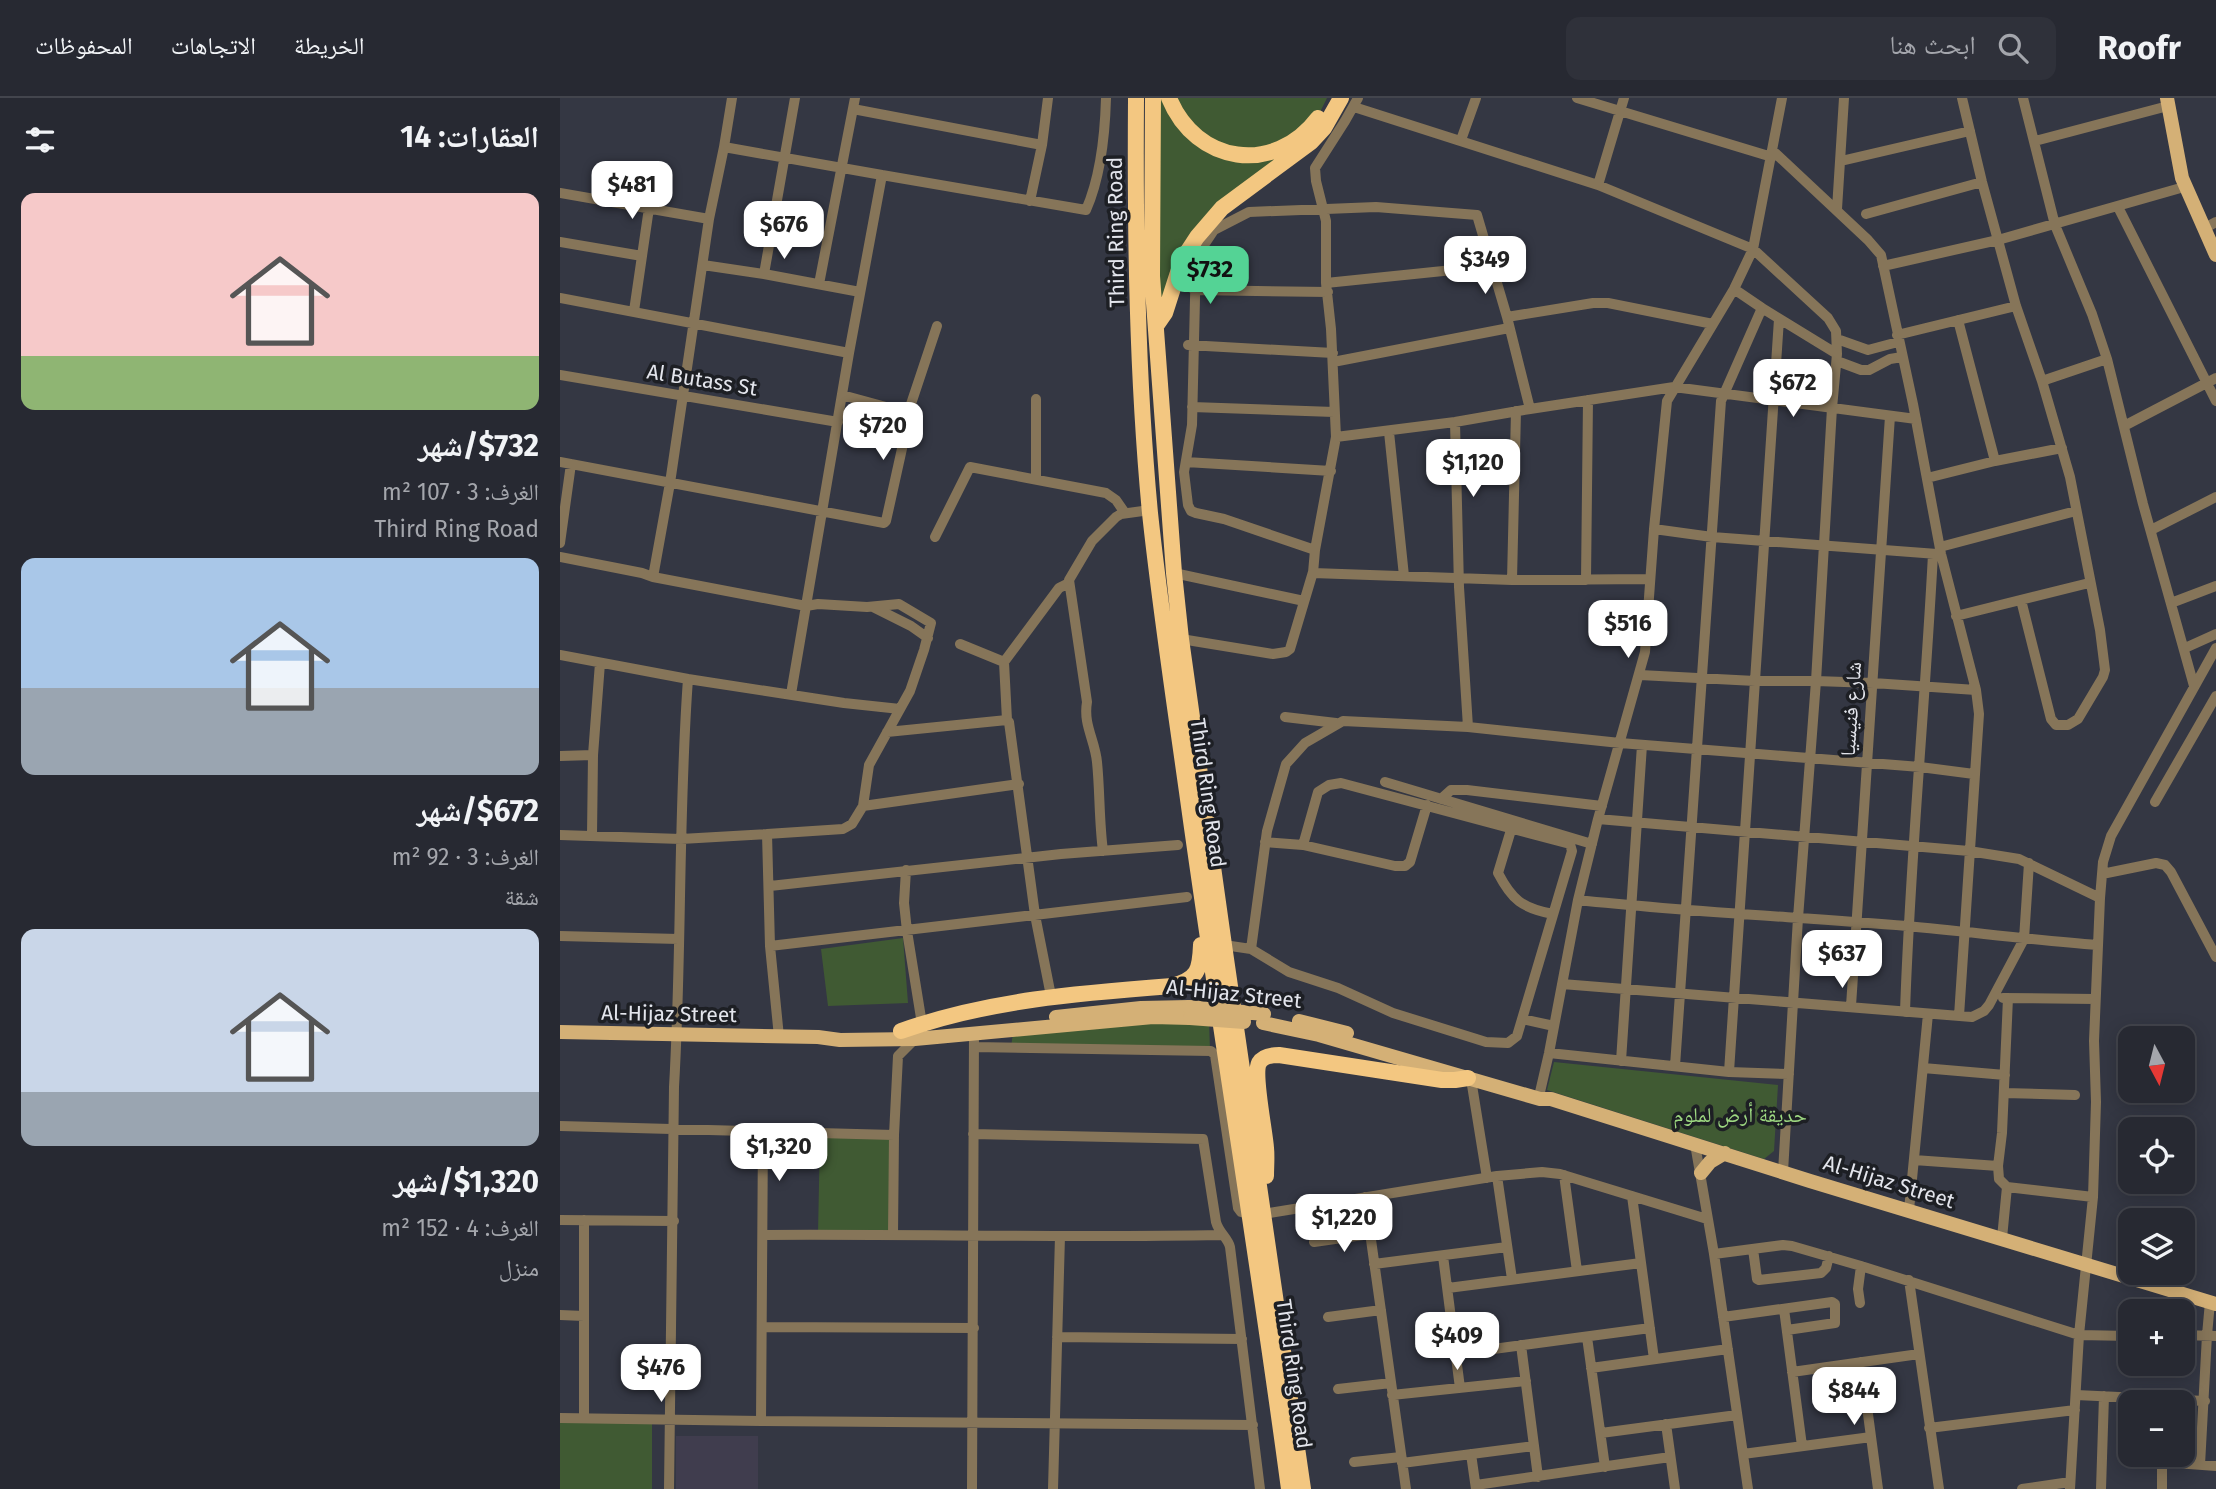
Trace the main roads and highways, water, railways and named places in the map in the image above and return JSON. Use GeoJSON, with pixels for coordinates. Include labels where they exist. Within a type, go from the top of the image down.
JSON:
{"type":"FeatureCollection","features":[{"type":"Feature","properties":{"kind":"highway","name":"Third Ring Road"},"geometry":{"type":"LineString","coordinates":[[1136,98],[1136,265],[1150,510],[1161,611],[1202,908],[1258,1211]]}},
{"type":"Feature","properties":{"kind":"highway","name":"Third Ring Road"},"geometry":{"type":"LineString","coordinates":[[1153,98],[1152,257],[1169,521],[1181,639],[1292,1457],[1303,1489]]}},
{"type":"Feature","properties":{"kind":"highway"},"geometry":{"type":"LineString","coordinates":[[1169,98],[1182,123],[1198,139],[1215,149],[1240,156],[1270,152],[1297,139],[1315,122],[1330,98]]}},
{"type":"Feature","properties":{"kind":"highway"},"geometry":{"type":"LineString","coordinates":[[1156,326],[1166,313],[1182,260],[1196,237],[1222,208],[1311,142],[1351,101]]}},
{"type":"Feature","properties":{"kind":"highway"},"geometry":{"type":"LineString","coordinates":[[913,1031],[1014,1002],[1051,996],[1172,986],[1186,982],[1196,975],[1200,963],[1202,908]]}},
{"type":"Feature","properties":{"kind":"highway"},"geometry":{"type":"LineString","coordinates":[[1258,1211],[1266,1185],[1266,1147],[1257,1069],[1264,1058],[1279,1055],[1442,1080],[1470,1078]]}},
{"type":"Feature","properties":{"kind":"highway","name":"Third Ring Road"},"geometry":{"type":"LineString","coordinates":[[1289,1489],[1292,1457]]}},
{"type":"Feature","properties":{"kind":"main road"},"geometry":{"type":"LineString","coordinates":[[2167,102],[2178,165],[2185,187],[2210,225],[2216,255]]}},
{"type":"Feature","properties":{"kind":"main road","name":"Al-Hijaz Street"},"geometry":{"type":"LineString","coordinates":[[560,1032],[818,1037],[839,1033],[961,1027],[1140,1008],[1321,1026],[1783,1172],[2213,1303]]}},
{"type":"Feature","properties":{"kind":"main road","name":"Al-Hijaz Street"},"geometry":{"type":"LineString","coordinates":[[913,1031],[974,1040],[1189,1012]]}},
{"type":"Feature","properties":{"kind":"main road","name":"Al-Hijaz Street"},"geometry":{"type":"LineString","coordinates":[[1264,1019],[1540,1099],[1545,1096]]}},
{"type":"Feature","properties":{"kind":"main road"},"geometry":{"type":"LineString","coordinates":[[1701,1173],[1710,1162],[1725,1153]]}},
{"type":"Feature","properties":{"kind":"park label","name":"حديقة أرض لملوم"},"geometry":{"type":"Point","coordinates":[1740,1115]}}]}
